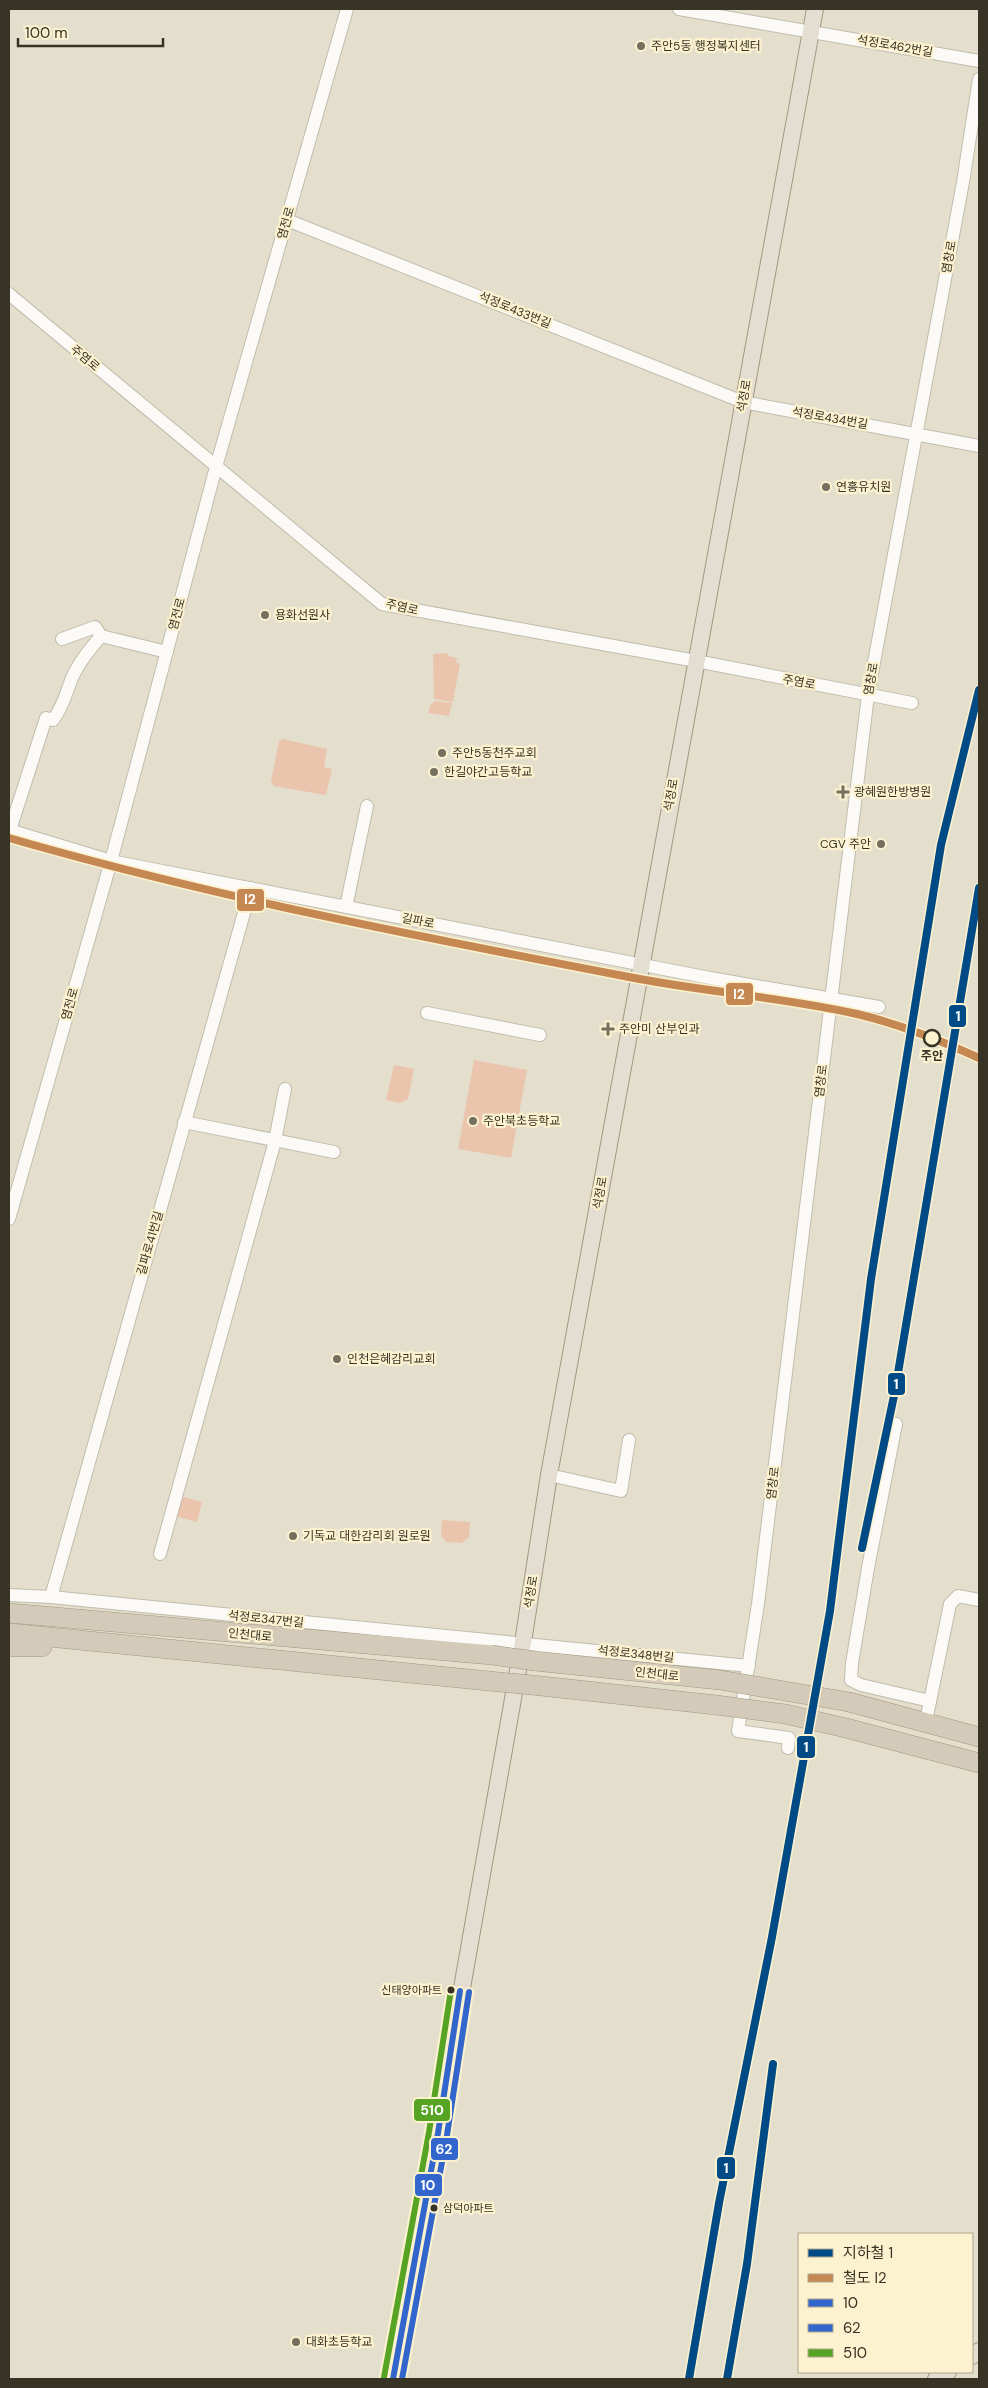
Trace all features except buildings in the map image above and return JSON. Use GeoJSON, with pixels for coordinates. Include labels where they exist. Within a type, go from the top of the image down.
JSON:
{"type":"FeatureCollection","features":[{"type":"Feature","properties":{"kind":"highway"},"geometry":{"type":"LineString","coordinates":[[9,1602],[104,1614],[168,1628]]}},
{"type":"Feature","properties":{"kind":"highway","name":"인천대로"},"geometry":{"type":"LineString","coordinates":[[9,1614],[492,1656],[720,1680],[849,1702],[926,1722]]}},
{"type":"Feature","properties":{"kind":"highway","name":"인천대로"},"geometry":{"type":"LineString","coordinates":[[9,1633],[532,1685],[785,1714],[846,1728],[979,1764]]}},
{"type":"Feature","properties":{"kind":"highway"},"geometry":{"type":"LineString","coordinates":[[9,1647],[163,1648]]}},
{"type":"Feature","properties":{"kind":"highway"},"geometry":{"type":"LineString","coordinates":[[926,1722],[979,1737]]}},
{"type":"Feature","properties":{"kind":"main road","name":"석정로"},"geometry":{"type":"LineString","coordinates":[[393,2379],[523,1642],[549,1475],[815,9]]}},
{"type":"Feature","properties":{"kind":"street","name":"염전로"},"geometry":{"type":"LineString","coordinates":[[9,1217],[111,861],[216,467],[347,9]]}},
{"type":"Feature","properties":{"kind":"street","name":"석정로462번길"},"geometry":{"type":"LineString","coordinates":[[679,9],[979,60]]}},
{"type":"Feature","properties":{"kind":"street","name":"염창로"},"geometry":{"type":"LineString","coordinates":[[788,1748],[789,1738],[738,1730],[774,1474],[868,695],[917,434],[979,79]]}},
{"type":"Feature","properties":{"kind":"street","name":"석정로433번길"},"geometry":{"type":"LineString","coordinates":[[287,220],[743,402]]}},
{"type":"Feature","properties":{"kind":"street","name":"주염로"},"geometry":{"type":"LineString","coordinates":[[9,294],[382,604],[696,661],[912,704]]}},
{"type":"Feature","properties":{"kind":"street","name":"석정로434번길"},"geometry":{"type":"LineString","coordinates":[[743,402],[917,434]]}},
{"type":"Feature","properties":{"kind":"street"},"geometry":{"type":"LineString","coordinates":[[917,434],[979,446]]}},
{"type":"Feature","properties":{"kind":"street"},"geometry":{"type":"LineString","coordinates":[[62,638],[95,626],[101,636],[167,652]]}},
{"type":"Feature","properties":{"kind":"street"},"geometry":{"type":"LineString","coordinates":[[9,830],[46,718],[53,720],[62,709],[73,677],[82,659],[101,636]]}},
{"type":"Feature","properties":{"kind":"street"},"geometry":{"type":"LineString","coordinates":[[346,907],[367,806]]}},
{"type":"Feature","properties":{"kind":"street","name":"길파로"},"geometry":{"type":"LineString","coordinates":[[9,830],[111,861],[641,964],[878,1007]]}},
{"type":"Feature","properties":{"kind":"street","name":"길파로41번길"},"geometry":{"type":"LineString","coordinates":[[50,1597],[251,888]]}},
{"type":"Feature","properties":{"kind":"street"},"geometry":{"type":"LineString","coordinates":[[427,1012],[540,1035]]}},
{"type":"Feature","properties":{"kind":"street"},"geometry":{"type":"LineString","coordinates":[[160,1554],[275,1141],[285,1089]]}},
{"type":"Feature","properties":{"kind":"street"},"geometry":{"type":"LineString","coordinates":[[184,1122],[334,1152]]}},
{"type":"Feature","properties":{"kind":"street"},"geometry":{"type":"LineString","coordinates":[[896,1424],[866,1577],[852,1662],[851,1680],[861,1685],[930,1701]]}},
{"type":"Feature","properties":{"kind":"street"},"geometry":{"type":"LineString","coordinates":[[549,1475],[621,1491],[629,1440]]}},
{"type":"Feature","properties":{"kind":"street","name":"석정로347번길"},"geometry":{"type":"LineString","coordinates":[[9,1595],[50,1597],[523,1642]]}},
{"type":"Feature","properties":{"kind":"street"},"geometry":{"type":"LineString","coordinates":[[926,1722],[950,1604],[958,1596],[979,1600]]}},
{"type":"Feature","properties":{"kind":"street","name":"석정로348번길"},"geometry":{"type":"LineString","coordinates":[[523,1642],[748,1666]]}},
{"type":"Feature","properties":{"kind":"shaded area"},"geometry":{"type":"Polygon","coordinates":[[[447,653],[448,656],[457,658],[456,663],[460,663],[453,702],[434,699],[433,654],[447,653]]]}},
{"type":"Feature","properties":{"kind":"shaded area"},"geometry":{"type":"Polygon","coordinates":[[[435,701],[452,703],[449,716],[428,713],[431,704],[435,701]]]}},
{"type":"Feature","properties":{"kind":"shaded area"},"geometry":{"type":"Polygon","coordinates":[[[283,739],[327,749],[324,767],[332,769],[326,795],[274,786],[271,781],[279,741],[283,739]]]}},
{"type":"Feature","properties":{"kind":"shaded area"},"geometry":{"type":"Polygon","coordinates":[[[474,1060],[527,1070],[511,1158],[458,1149],[474,1060]]]}},
{"type":"Feature","properties":{"kind":"shaded area"},"geometry":{"type":"Polygon","coordinates":[[[394,1065],[414,1069],[408,1099],[400,1103],[386,1100],[394,1065]]]}},
{"type":"Feature","properties":{"kind":"shaded area"},"geometry":{"type":"Polygon","coordinates":[[[180,1496],[202,1502],[197,1522],[175,1516],[180,1496]]]}},
{"type":"Feature","properties":{"kind":"shaded area"},"geometry":{"type":"Polygon","coordinates":[[[442,1520],[470,1522],[469,1537],[462,1543],[446,1542],[441,1536],[442,1520]]]}},
{"type":"Feature","properties":{"kind":"metro line","name":"1"},"geometry":{"type":"LineString","coordinates":[[689,2379],[719,2203],[772,1937],[830,1611],[871,1279],[941,845],[979,690]]}},
{"type":"Feature","properties":{"kind":"metro line","name":"1"},"geometry":{"type":"LineString","coordinates":[[862,1548],[895,1391],[979,888]]}},
{"type":"Feature","properties":{"kind":"metro line","name":"1"},"geometry":{"type":"LineString","coordinates":[[727,2379],[747,2264],[773,2064]]}},
{"type":"Feature","properties":{"kind":"rail line","name":"I2"},"geometry":{"type":"LineString","coordinates":[[9,838],[163,879],[395,931],[658,982],[800,1003],[857,1014],[919,1033],[979,1058]]}},
{"type":"Feature","properties":{"kind":"transit line","name":"510"},"geometry":{"type":"LineString","coordinates":[[384,2377],[429,2132],[451,1990]]}},
{"type":"Feature","properties":{"kind":"transit line","name":"10"},"geometry":{"type":"LineString","coordinates":[[393,2379],[438,2133],[460,1991]]}},
{"type":"Feature","properties":{"kind":"transit line","name":"62"},"geometry":{"type":"LineString","coordinates":[[402,2379],[447,2135],[469,1992]]}},
{"type":"Feature","properties":{"kind":"place","name":"주안5동 행정복지센터"},"geometry":{"type":"Point","coordinates":[641,46]}},
{"type":"Feature","properties":{"kind":"place","name":"연흥유치원"},"geometry":{"type":"Point","coordinates":[826,487]}},
{"type":"Feature","properties":{"kind":"place","name":"용화선원사"},"geometry":{"type":"Point","coordinates":[265,615]}},
{"type":"Feature","properties":{"kind":"place","name":"주안5동천주교회"},"geometry":{"type":"Point","coordinates":[442,753]}},
{"type":"Feature","properties":{"kind":"place","name":"한길야간고등학교"},"geometry":{"type":"Point","coordinates":[434,772]}},
{"type":"Feature","properties":{"kind":"place","name":"광혜원한방병원"},"geometry":{"type":"Point","coordinates":[843,792]}},
{"type":"Feature","properties":{"kind":"place","name":"CGV 주안"},"geometry":{"type":"Point","coordinates":[881,844]}},
{"type":"Feature","properties":{"kind":"place","name":"주안미 산부인과"},"geometry":{"type":"Point","coordinates":[608,1029]}},
{"type":"Feature","properties":{"kind":"place","name":"주안"},"geometry":{"type":"Point","coordinates":[932,1038]}},
{"type":"Feature","properties":{"kind":"place","name":"주안북초등학교"},"geometry":{"type":"Point","coordinates":[473,1121]}},
{"type":"Feature","properties":{"kind":"place","name":"인천은혜감리교회"},"geometry":{"type":"Point","coordinates":[337,1359]}},
{"type":"Feature","properties":{"kind":"place","name":"기독교 대한감리회 원로원"},"geometry":{"type":"Point","coordinates":[293,1536]}},
{"type":"Feature","properties":{"kind":"place","name":"신태양아파트"},"geometry":{"type":"Point","coordinates":[451,1990]}},
{"type":"Feature","properties":{"kind":"place","name":"삼덕아파트"},"geometry":{"type":"Point","coordinates":[434,2208]}},
{"type":"Feature","properties":{"kind":"place","name":"대화초등학교"},"geometry":{"type":"Point","coordinates":[296,2342]}}]}
